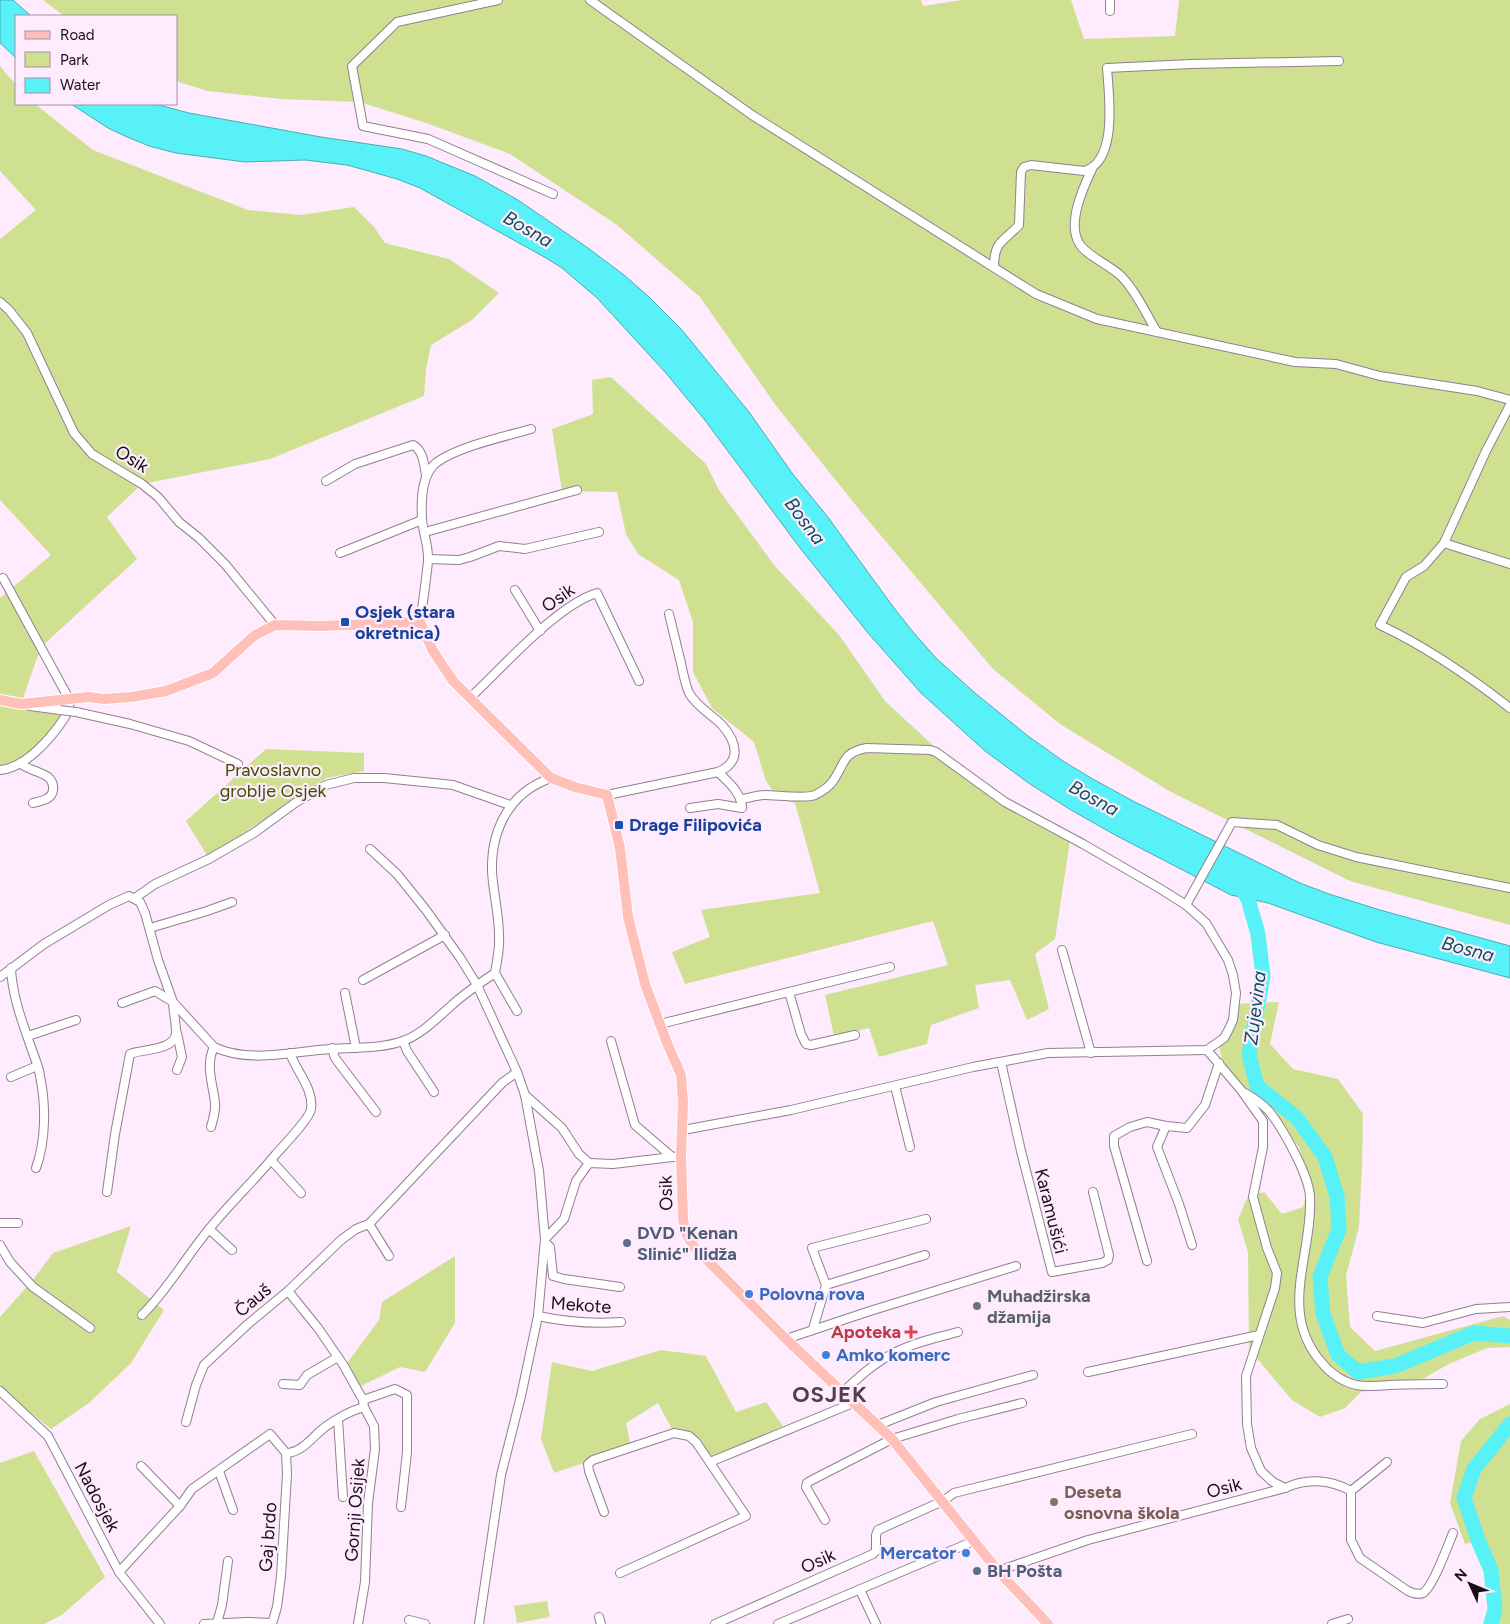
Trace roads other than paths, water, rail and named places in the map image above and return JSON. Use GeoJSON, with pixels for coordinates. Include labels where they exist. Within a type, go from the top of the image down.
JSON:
{"type":"FeatureCollection","features":[{"type":"Feature","properties":{"kind":"main road"},"geometry":{"type":"LineString","coordinates":[[0,700],[21,704],[89,697],[104,699],[132,697],[166,691],[213,673],[255,635],[275,625],[322,626],[420,622],[433,651],[453,681],[550,778],[606,795]]}},
{"type":"Feature","properties":{"kind":"main road","name":"Osik"},"geometry":{"type":"LineString","coordinates":[[606,795],[620,848],[628,917],[645,984],[681,1075],[683,1130],[676,1156],[683,1220],[687,1235],[694,1247],[786,1339],[892,1439],[998,1571],[1048,1624]]}},
{"type":"Feature","properties":{"kind":"street"},"geometry":{"type":"LineString","coordinates":[[498,0],[397,22],[352,66],[363,126],[428,139],[552,194]]}},
{"type":"Feature","properties":{"kind":"street"},"geometry":{"type":"LineString","coordinates":[[590,0],[752,115],[1036,294],[1097,319],[1295,362],[1336,364],[1380,376],[1477,391],[1510,400]]}},
{"type":"Feature","properties":{"kind":"street"},"geometry":{"type":"LineString","coordinates":[[1110,0],[1110,11]]}},
{"type":"Feature","properties":{"kind":"street"},"geometry":{"type":"LineString","coordinates":[[1157,332],[1122,277],[1079,243],[1075,229],[1082,190],[1092,169],[1104,154],[1108,136],[1110,112],[1107,68],[1339,61]]}},
{"type":"Feature","properties":{"kind":"street"},"geometry":{"type":"LineString","coordinates":[[994,267],[994,255],[998,245],[1019,224],[1021,172],[1024,167],[1031,165],[1084,171],[1092,169]]}},
{"type":"Feature","properties":{"kind":"street","name":"Osik"},"geometry":{"type":"LineString","coordinates":[[0,302],[10,310],[27,333],[74,433],[92,454],[142,484],[158,497],[179,522],[199,538],[225,564],[275,625]]}},
{"type":"Feature","properties":{"kind":"street"},"geometry":{"type":"LineString","coordinates":[[1510,405],[1486,451],[1444,543],[1424,566],[1406,576],[1380,624],[1416,643],[1459,670],[1510,708]]}},
{"type":"Feature","properties":{"kind":"street"},"geometry":{"type":"LineString","coordinates":[[426,475],[436,463],[450,456],[478,445],[532,429]]}},
{"type":"Feature","properties":{"kind":"street"},"geometry":{"type":"LineString","coordinates":[[326,481],[356,464],[413,445],[418,447],[426,475],[422,496],[422,520],[428,559],[420,622]]}},
{"type":"Feature","properties":{"kind":"street"},"geometry":{"type":"LineString","coordinates":[[424,532],[576,490]]}},
{"type":"Feature","properties":{"kind":"street"},"geometry":{"type":"LineString","coordinates":[[340,553],[422,520]]}},
{"type":"Feature","properties":{"kind":"street"},"geometry":{"type":"LineString","coordinates":[[428,559],[459,560],[470,558],[499,546],[525,549],[598,532]]}},
{"type":"Feature","properties":{"kind":"street"},"geometry":{"type":"LineString","coordinates":[[1444,543],[1510,564]]}},
{"type":"Feature","properties":{"kind":"street"},"geometry":{"type":"LineString","coordinates":[[0,770],[20,764],[52,736],[67,714],[70,699],[3,578]]}},
{"type":"Feature","properties":{"kind":"street"},"geometry":{"type":"LineString","coordinates":[[515,590],[540,631]]}},
{"type":"Feature","properties":{"kind":"street","name":"Osik"},"geometry":{"type":"LineString","coordinates":[[470,698],[540,631],[577,601],[598,593],[639,681]]}},
{"type":"Feature","properties":{"kind":"street"},"geometry":{"type":"LineString","coordinates":[[606,795],[718,772],[728,768],[733,762],[733,742],[722,726],[698,704],[689,692],[669,614]]}},
{"type":"Feature","properties":{"kind":"street"},"geometry":{"type":"LineString","coordinates":[[21,704],[76,712],[130,724],[189,742],[238,764]]}},
{"type":"Feature","properties":{"kind":"street"},"geometry":{"type":"LineString","coordinates":[[683,1130],[791,1110],[1048,1053],[1207,1050],[1224,1038],[1233,1020],[1236,993],[1233,975],[1220,945],[1206,923],[1186,905],[1084,844],[1005,802],[936,752],[930,750],[859,749],[843,760],[833,782],[813,796],[805,798],[790,795],[762,795],[742,799]]}},
{"type":"Feature","properties":{"kind":"street"},"geometry":{"type":"LineString","coordinates":[[20,764],[29,770],[44,775],[51,782],[53,790],[50,796],[45,800],[33,802]]}},
{"type":"Feature","properties":{"kind":"street"},"geometry":{"type":"LineString","coordinates":[[690,808],[718,804],[742,808],[742,799],[738,793],[718,772]]}},
{"type":"Feature","properties":{"kind":"street"},"geometry":{"type":"LineString","coordinates":[[135,898],[155,884],[209,859],[254,833],[295,803],[326,785],[354,778],[384,778],[453,785],[510,805]]}},
{"type":"Feature","properties":{"kind":"street"},"geometry":{"type":"LineString","coordinates":[[517,1011],[495,973],[499,950],[499,934],[492,870],[493,848],[502,820],[510,805],[539,782],[550,778]]}},
{"type":"Feature","properties":{"kind":"street"},"geometry":{"type":"LineString","coordinates":[[1186,905],[1232,822],[1278,825],[1318,845],[1356,857],[1510,888]]}},
{"type":"Feature","properties":{"kind":"street"},"geometry":{"type":"LineString","coordinates":[[370,849],[397,874],[445,935],[477,985],[525,1095],[539,1171],[545,1240],[538,1316],[521,1396],[501,1475],[479,1624]]}},
{"type":"Feature","properties":{"kind":"street"},"geometry":{"type":"LineString","coordinates":[[0,977],[38,948],[109,905],[129,896],[135,898],[140,902],[150,928],[173,1002],[182,1057],[177,1070]]}},
{"type":"Feature","properties":{"kind":"street"},"geometry":{"type":"LineString","coordinates":[[150,928],[232,902]]}},
{"type":"Feature","properties":{"kind":"street"},"geometry":{"type":"LineString","coordinates":[[363,980],[445,935]]}},
{"type":"Feature","properties":{"kind":"street"},"geometry":{"type":"LineString","coordinates":[[1062,950],[1091,1053]]}},
{"type":"Feature","properties":{"kind":"street"},"geometry":{"type":"LineString","coordinates":[[660,1024],[890,967]]}},
{"type":"Feature","properties":{"kind":"street"},"geometry":{"type":"LineString","coordinates":[[11,968],[11,981],[40,1076],[43,1115],[41,1154],[36,1168]]}},
{"type":"Feature","properties":{"kind":"street"},"geometry":{"type":"LineString","coordinates":[[122,1003],[155,991],[159,992],[173,1002],[214,1047],[242,1054],[264,1055],[332,1048],[381,1046],[403,1041],[430,1024],[477,985],[495,973]]}},
{"type":"Feature","properties":{"kind":"street"},"geometry":{"type":"LineString","coordinates":[[789,992],[801,1034],[806,1044],[811,1045],[855,1035]]}},
{"type":"Feature","properties":{"kind":"street"},"geometry":{"type":"LineString","coordinates":[[345,993],[356,1048]]}},
{"type":"Feature","properties":{"kind":"street"},"geometry":{"type":"LineString","coordinates":[[28,1036],[76,1020]]}},
{"type":"Feature","properties":{"kind":"street"},"geometry":{"type":"LineString","coordinates":[[107,1192],[114,1134],[130,1054],[163,1047],[175,1038],[177,1033]]}},
{"type":"Feature","properties":{"kind":"street"},"geometry":{"type":"LineString","coordinates":[[403,1041],[407,1051],[434,1092]]}},
{"type":"Feature","properties":{"kind":"street","name":"Osik"},"geometry":{"type":"LineString","coordinates":[[611,1041],[636,1125],[676,1156]]}},
{"type":"Feature","properties":{"kind":"street"},"geometry":{"type":"LineString","coordinates":[[211,1127],[215,1110],[210,1074],[214,1047]]}},
{"type":"Feature","properties":{"kind":"street"},"geometry":{"type":"LineString","coordinates":[[332,1048],[335,1058],[376,1112]]}},
{"type":"Feature","properties":{"kind":"street"},"geometry":{"type":"LineString","coordinates":[[1207,1050],[1241,1090],[1263,1121],[1263,1147],[1253,1197],[1267,1248],[1277,1273],[1275,1288],[1246,1376],[1247,1424],[1251,1448],[1261,1471],[1266,1477],[1285,1488],[1298,1482],[1315,1481],[1342,1486],[1350,1491]]}},
{"type":"Feature","properties":{"kind":"street"},"geometry":{"type":"LineString","coordinates":[[142,1315],[154,1304],[209,1229],[272,1160],[311,1111],[306,1085],[296,1069],[290,1053]]}},
{"type":"Feature","properties":{"kind":"street","name":"Karamušići"},"geometry":{"type":"LineString","coordinates":[[1001,1062],[1021,1151],[1052,1272],[1102,1264],[1108,1260],[1109,1255],[1093,1192]]}},
{"type":"Feature","properties":{"kind":"street"},"geometry":{"type":"LineString","coordinates":[[1147,1261],[1112,1139],[1117,1133],[1147,1122],[1187,1128],[1205,1104],[1219,1063]]}},
{"type":"Feature","properties":{"kind":"street"},"geometry":{"type":"LineString","coordinates":[[11,1077],[37,1066]]}},
{"type":"Feature","properties":{"kind":"street","name":"Čauš"},"geometry":{"type":"LineString","coordinates":[[186,1422],[196,1385],[204,1365],[248,1324],[288,1291],[341,1240],[356,1229],[369,1224],[502,1083],[516,1072]]}},
{"type":"Feature","properties":{"kind":"street"},"geometry":{"type":"LineString","coordinates":[[895,1086],[910,1147]]}},
{"type":"Feature","properties":{"kind":"street"},"geometry":{"type":"LineString","coordinates":[[1241,1090],[1257,1100],[1269,1111],[1302,1167],[1310,1193],[1310,1218],[1298,1299],[1299,1317],[1304,1334],[1313,1353],[1325,1367],[1340,1378],[1357,1386],[1443,1384]]}},
{"type":"Feature","properties":{"kind":"street"},"geometry":{"type":"LineString","coordinates":[[525,1095],[562,1128],[579,1154],[589,1163],[576,1181],[564,1219],[545,1240]]}},
{"type":"Feature","properties":{"kind":"street"},"geometry":{"type":"LineString","coordinates":[[1166,1126],[1157,1151],[1164,1163],[1192,1245]]}},
{"type":"Feature","properties":{"kind":"street","name":"Osik"},"geometry":{"type":"LineString","coordinates":[[589,1163],[613,1164],[676,1156]]}},
{"type":"Feature","properties":{"kind":"street"},"geometry":{"type":"LineString","coordinates":[[272,1160],[300,1193]]}},
{"type":"Feature","properties":{"kind":"street"},"geometry":{"type":"LineString","coordinates":[[813,1329],[826,1285],[812,1248],[926,1219]]}},
{"type":"Feature","properties":{"kind":"street"},"geometry":{"type":"LineString","coordinates":[[0,1223],[18,1223]]}},
{"type":"Feature","properties":{"kind":"street"},"geometry":{"type":"LineString","coordinates":[[369,1224],[389,1256]]}},
{"type":"Feature","properties":{"kind":"street"},"geometry":{"type":"LineString","coordinates":[[209,1229],[232,1250]]}},
{"type":"Feature","properties":{"kind":"street","name":"Mekote"},"geometry":{"type":"LineString","coordinates":[[545,1240],[550,1247],[553,1276],[620,1287]]}},
{"type":"Feature","properties":{"kind":"street"},"geometry":{"type":"LineString","coordinates":[[0,1246],[10,1262],[33,1287],[90,1328]]}},
{"type":"Feature","properties":{"kind":"street"},"geometry":{"type":"LineString","coordinates":[[826,1285],[926,1255]]}},
{"type":"Feature","properties":{"kind":"street"},"geometry":{"type":"LineString","coordinates":[[786,1339],[1016,1266]]}},
{"type":"Feature","properties":{"kind":"street","name":"Gornji Osijek"},"geometry":{"type":"LineString","coordinates":[[288,1291],[318,1328],[338,1357],[374,1426],[375,1449],[368,1503],[365,1582],[358,1624]]}},
{"type":"Feature","properties":{"kind":"street"},"geometry":{"type":"LineString","coordinates":[[1377,1316],[1423,1323],[1476,1309],[1510,1307]]}},
{"type":"Feature","properties":{"kind":"street","name":"Mekote"},"geometry":{"type":"LineString","coordinates":[[538,1316],[567,1322],[621,1322]]}},
{"type":"Feature","properties":{"kind":"street"},"geometry":{"type":"LineString","coordinates":[[843,1392],[890,1354],[909,1346],[958,1332]]}},
{"type":"Feature","properties":{"kind":"street"},"geometry":{"type":"LineString","coordinates":[[1088,1372],[1259,1335]]}},
{"type":"Feature","properties":{"kind":"street"},"geometry":{"type":"LineString","coordinates":[[283,1384],[300,1385],[308,1375],[338,1357]]}},
{"type":"Feature","properties":{"kind":"street"},"geometry":{"type":"LineString","coordinates":[[878,1425],[936,1402],[1033,1375]]}},
{"type":"Feature","properties":{"kind":"street"},"geometry":{"type":"LineString","coordinates":[[119,1572],[180,1506],[192,1489],[270,1434],[286,1452],[296,1451],[338,1419],[395,1388],[407,1396],[407,1452],[401,1507]]}},
{"type":"Feature","properties":{"kind":"street","name":"Nadosjek"},"geometry":{"type":"LineString","coordinates":[[0,1391],[48,1436],[119,1572],[160,1624]]}},
{"type":"Feature","properties":{"kind":"street"},"geometry":{"type":"LineString","coordinates":[[710,1462],[853,1402]]}},
{"type":"Feature","properties":{"kind":"street","name":"Osik"},"geometry":{"type":"LineString","coordinates":[[825,1520],[806,1486],[807,1483],[892,1439],[958,1419],[1022,1403]]}},
{"type":"Feature","properties":{"kind":"street"},"geometry":{"type":"LineString","coordinates":[[338,1419],[343,1497]]}},
{"type":"Feature","properties":{"kind":"street"},"geometry":{"type":"LineString","coordinates":[[604,1512],[589,1472],[588,1464],[593,1460],[674,1433],[688,1436],[696,1442],[746,1516],[620,1572]]}},
{"type":"Feature","properties":{"kind":"street","name":"Osik"},"geometry":{"type":"LineString","coordinates":[[715,1624],[873,1554],[876,1551],[876,1535],[878,1530],[943,1501],[954,1493],[1192,1434]]}},
{"type":"Feature","properties":{"kind":"street","name":"Gaj brdo"},"geometry":{"type":"LineString","coordinates":[[204,1624],[272,1624],[277,1607],[281,1576],[286,1492],[286,1452]]}},
{"type":"Feature","properties":{"kind":"street"},"geometry":{"type":"LineString","coordinates":[[1350,1491],[1386,1462]]}},
{"type":"Feature","properties":{"kind":"street"},"geometry":{"type":"LineString","coordinates":[[141,1466],[180,1506]]}},
{"type":"Feature","properties":{"kind":"street","name":"Gaj brdo"},"geometry":{"type":"LineString","coordinates":[[219,1471],[233,1510]]}},
{"type":"Feature","properties":{"kind":"street","name":"Osik"},"geometry":{"type":"LineString","coordinates":[[998,1571],[1088,1540],[1285,1488]]}},
{"type":"Feature","properties":{"kind":"street"},"geometry":{"type":"LineString","coordinates":[[1350,1491],[1351,1540],[1360,1558],[1414,1594],[1422,1593],[1430,1585],[1453,1533]]}},
{"type":"Feature","properties":{"kind":"street"},"geometry":{"type":"LineString","coordinates":[[778,1624],[974,1541]]}},
{"type":"Feature","properties":{"kind":"street"},"geometry":{"type":"LineString","coordinates":[[217,1623],[222,1605],[228,1561]]}},
{"type":"Feature","properties":{"kind":"street"},"geometry":{"type":"LineString","coordinates":[[860,1590],[876,1624]]}},
{"type":"Feature","properties":{"kind":"street"},"geometry":{"type":"LineString","coordinates":[[1332,1624],[1348,1619]]}},
{"type":"Feature","properties":{"kind":"street"},"geometry":{"type":"LineString","coordinates":[[409,1620],[425,1624]]}},
{"type":"Feature","properties":{"kind":"water"},"geometry":{"type":"Polygon","coordinates":[[[0,0],[13,0],[30,15],[15,15],[15,57],[0,43],[0,0]]]}},
{"type":"Feature","properties":{"kind":"water","name":"Bosna"},"geometry":{"type":"Polygon","coordinates":[[[73,105],[159,105],[189,113],[321,137],[402,149],[426,156],[475,176],[518,200],[624,275],[682,330],[749,412],[792,473],[827,516],[913,632],[936,658],[1028,736],[1063,761],[1133,801],[1300,883],[1380,910],[1510,946],[1510,978],[1376,942],[1268,903],[1231,895],[1071,810],[1030,784],[985,751],[921,693],[868,633],[800,548],[704,419],[665,372],[597,298],[562,268],[546,258],[420,188],[397,179],[347,165],[305,160],[245,162],[176,153],[149,146],[108,128],[73,105]]]}},
{"type":"Feature","properties":{"kind":"waterway","name":"Zujevina"},"geometry":{"type":"LineString","coordinates":[[1238,881],[1248,899],[1258,934],[1263,976],[1249,1055],[1257,1086],[1297,1118],[1325,1157],[1337,1196],[1339,1229],[1320,1277],[1323,1314],[1338,1355],[1358,1372],[1395,1366],[1474,1333],[1510,1336]]}},
{"type":"Feature","properties":{"kind":"waterway","name":"Zujevina"},"geometry":{"type":"LineString","coordinates":[[1491,1624],[1495,1609],[1491,1570],[1478,1540],[1464,1498],[1474,1469],[1510,1424]]}},
{"type":"Feature","properties":{"kind":"place","name":"Osjek (stara okretnica)"},"geometry":{"type":"Point","coordinates":[345,622]}},
{"type":"Feature","properties":{"kind":"place","name":"Drage Filipovića"},"geometry":{"type":"Point","coordinates":[619,825]}},
{"type":"Feature","properties":{"kind":"place","name":"DVD \"Kenan Slinić\" Ilidža"},"geometry":{"type":"Point","coordinates":[627,1243]}},
{"type":"Feature","properties":{"kind":"place","name":"Polovna rova"},"geometry":{"type":"Point","coordinates":[749,1294]}},
{"type":"Feature","properties":{"kind":"place","name":"Muhadžirska džamija"},"geometry":{"type":"Point","coordinates":[977,1306]}},
{"type":"Feature","properties":{"kind":"place","name":"Apoteka"},"geometry":{"type":"Point","coordinates":[911,1332]}},
{"type":"Feature","properties":{"kind":"place","name":"Amko komerc"},"geometry":{"type":"Point","coordinates":[826,1355]}},
{"type":"Feature","properties":{"kind":"place","name":"Deseta osnovna škola"},"geometry":{"type":"Point","coordinates":[1054,1502]}},
{"type":"Feature","properties":{"kind":"place","name":"Mercator"},"geometry":{"type":"Point","coordinates":[966,1553]}},
{"type":"Feature","properties":{"kind":"place","name":"BH Pošta"},"geometry":{"type":"Point","coordinates":[977,1571]}},
{"type":"Feature","properties":{"kind":"district","name":"OSJEK"},"geometry":{"type":"Point","coordinates":[830,1394]}},
{"type":"Feature","properties":{"kind":"park label","name":"Pravoslavno groblje Osjek"},"geometry":{"type":"Point","coordinates":[273,780]}}]}
